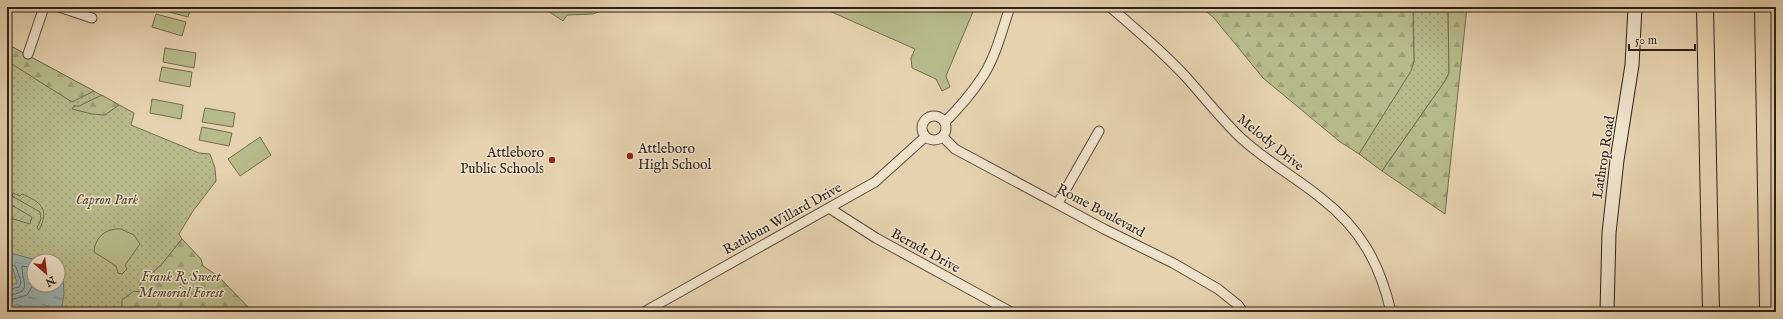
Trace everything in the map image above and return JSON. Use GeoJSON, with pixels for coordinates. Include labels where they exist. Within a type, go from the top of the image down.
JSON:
{"type":"FeatureCollection","features":[{"type":"Feature","properties":{"kind":"highway"},"geometry":{"type":"LineString","coordinates":[[1705,7],[1710,312]]}},
{"type":"Feature","properties":{"kind":"highway"},"geometry":{"type":"LineString","coordinates":[[1763,7],[1763,91],[1768,312]]}},
{"type":"Feature","properties":{"kind":"main road","name":"Lathrop Road"},"geometry":{"type":"LineString","coordinates":[[1607,312],[1609,233],[1617,160],[1627,107],[1632,65],[1635,7]]}},
{"type":"Feature","properties":{"kind":"street"},"geometry":{"type":"LineString","coordinates":[[28,54],[44,7]]}},
{"type":"Feature","properties":{"kind":"street"},"geometry":{"type":"LineString","coordinates":[[59,7],[92,18]]}},
{"type":"Feature","properties":{"kind":"street"},"geometry":{"type":"LineString","coordinates":[[945,122],[956,111],[983,76],[993,56],[1010,7]]}},
{"type":"Feature","properties":{"kind":"street","name":"Melody Drive"},"geometry":{"type":"LineString","coordinates":[[1110,7],[1185,77],[1241,138],[1321,198],[1347,221],[1367,248],[1380,271],[1391,312]]}},
{"type":"Feature","properties":{"kind":"street"},"geometry":{"type":"LineString","coordinates":[[936,116],[945,122],[946,131],[943,137],[933,141],[925,137],[922,127],[924,121],[930,117],[936,116]]}},
{"type":"Feature","properties":{"kind":"street"},"geometry":{"type":"LineString","coordinates":[[1058,203],[1099,131]]}},
{"type":"Feature","properties":{"kind":"street","name":"Rathbun Willard Drive"},"geometry":{"type":"LineString","coordinates":[[644,312],[875,182],[925,137]]}},
{"type":"Feature","properties":{"kind":"street","name":"Rome Boulevard"},"geometry":{"type":"LineString","coordinates":[[943,137],[955,149],[1173,263],[1218,289],[1238,305],[1243,312]]}},
{"type":"Feature","properties":{"kind":"street","name":"Berndt Drive"},"geometry":{"type":"LineString","coordinates":[[829,208],[876,238],[1011,312]]}},
{"type":"Feature","properties":{"kind":"green space"},"geometry":{"type":"Polygon","coordinates":[[[158,7],[191,7],[188,17],[158,9],[158,7]]]}},
{"type":"Feature","properties":{"kind":"green space"},"geometry":{"type":"Polygon","coordinates":[[[542,7],[610,7],[593,14],[567,15],[563,21],[542,7]]]}},
{"type":"Feature","properties":{"kind":"green space"},"geometry":{"type":"Polygon","coordinates":[[[829,7],[975,7],[946,76],[950,87],[942,91],[936,79],[912,68],[911,58],[915,49],[827,10],[829,7]]]}},
{"type":"Feature","properties":{"kind":"green space"},"geometry":{"type":"Polygon","coordinates":[[[1201,7],[1413,7],[1414,62],[1411,71],[1359,154],[1339,141],[1263,78],[1214,18],[1201,7]]]}},
{"type":"Feature","properties":{"kind":"green space"},"geometry":{"type":"Polygon","coordinates":[[[1413,7],[1448,7],[1449,73],[1445,81],[1382,171],[1359,154],[1414,62],[1413,7]]]}},
{"type":"Feature","properties":{"kind":"green space"},"geometry":{"type":"Polygon","coordinates":[[[1448,7],[1467,7],[1445,214],[1382,171],[1445,81],[1449,73],[1448,7]]]}},
{"type":"Feature","properties":{"kind":"green space"},"geometry":{"type":"Polygon","coordinates":[[[156,14],[186,22],[182,36],[152,27],[156,14]]]}},
{"type":"Feature","properties":{"kind":"green space","name":"Capron Park"},"geometry":{"type":"Polygon","coordinates":[[[7,44],[134,113],[131,125],[199,153],[210,154],[215,168],[216,181],[193,211],[179,234],[182,239],[162,264],[140,284],[141,290],[122,312],[7,312],[7,44]]]}},
{"type":"Feature","properties":{"kind":"green space"},"geometry":{"type":"Polygon","coordinates":[[[7,44],[94,91],[72,102],[7,61],[7,44]]]}},
{"type":"Feature","properties":{"kind":"green space"},"geometry":{"type":"Polygon","coordinates":[[[165,48],[196,53],[194,68],[163,62],[165,48]]]}},
{"type":"Feature","properties":{"kind":"green space"},"geometry":{"type":"Polygon","coordinates":[[[162,67],[192,72],[190,87],[159,81],[162,67]]]}},
{"type":"Feature","properties":{"kind":"green space"},"geometry":{"type":"Polygon","coordinates":[[[102,95],[119,105],[105,115],[92,114],[72,109],[74,106],[79,106],[102,95]]]}},
{"type":"Feature","properties":{"kind":"green space"},"geometry":{"type":"Polygon","coordinates":[[[152,99],[183,105],[181,119],[150,113],[152,99]]]}},
{"type":"Feature","properties":{"kind":"green space"},"geometry":{"type":"Polygon","coordinates":[[[205,108],[235,113],[233,127],[202,122],[205,108]]]}},
{"type":"Feature","properties":{"kind":"green space"},"geometry":{"type":"Polygon","coordinates":[[[202,127],[232,133],[229,146],[199,140],[202,127]]]}},
{"type":"Feature","properties":{"kind":"green space"},"geometry":{"type":"Polygon","coordinates":[[[260,137],[271,155],[240,176],[228,159],[260,137]]]}},
{"type":"Feature","properties":{"kind":"green space"},"geometry":{"type":"Polygon","coordinates":[[[13,193],[20,196],[22,194],[29,197],[39,203],[42,207],[44,217],[39,230],[37,228],[41,219],[40,212],[12,196],[13,193]]]}},
{"type":"Feature","properties":{"kind":"green space"},"geometry":{"type":"Polygon","coordinates":[[[8,203],[32,217],[30,224],[7,217],[8,203]]]}},
{"type":"Feature","properties":{"kind":"green space"},"geometry":{"type":"Polygon","coordinates":[[[121,229],[134,235],[140,244],[125,265],[127,269],[122,274],[118,273],[116,266],[94,252],[97,242],[102,234],[111,230],[121,229]]]}},
{"type":"Feature","properties":{"kind":"green space","name":"Frank R. Sweet Memorial Forest"},"geometry":{"type":"Polygon","coordinates":[[[182,239],[201,259],[203,266],[218,276],[253,312],[122,312],[122,300],[134,291],[139,292],[141,290],[140,284],[162,264],[182,239]]]}},
{"type":"Feature","properties":{"kind":"water"},"geometry":{"type":"Polygon","coordinates":[[[7,254],[26,257],[26,293],[64,293],[61,312],[7,312],[7,286],[17,283],[13,269],[7,271],[7,254]]]}},
{"type":"Feature","properties":{"kind":"place","name":"Attleboro High School"},"geometry":{"type":"Point","coordinates":[630,156]}},
{"type":"Feature","properties":{"kind":"place","name":"Attleboro Public Schools"},"geometry":{"type":"Point","coordinates":[552,160]}}]}
